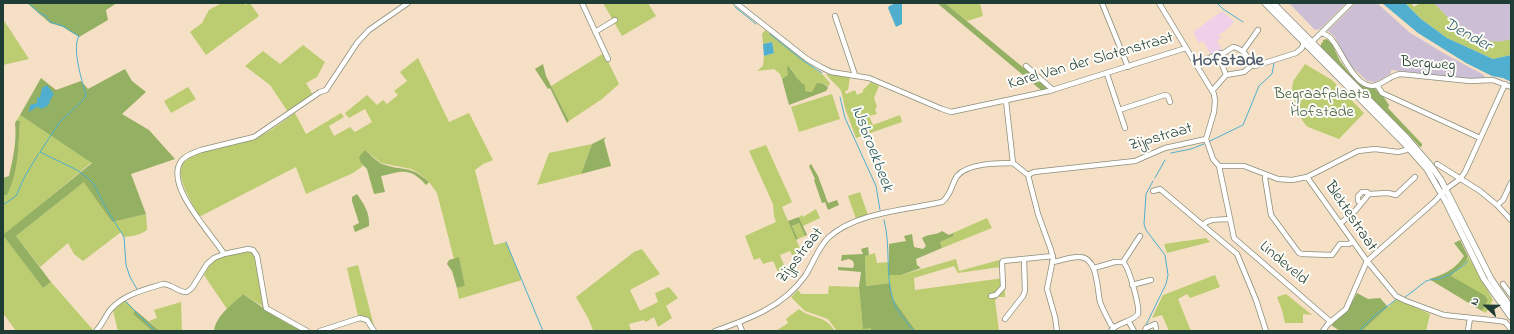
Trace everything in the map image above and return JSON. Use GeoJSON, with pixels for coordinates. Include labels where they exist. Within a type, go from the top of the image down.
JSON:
{"type":"FeatureCollection","features":[{"type":"Feature","properties":{"kind":"main road"},"geometry":{"type":"LineString","coordinates":[[1264,3],[1411,146]]}},
{"type":"Feature","properties":{"kind":"main road"},"geometry":{"type":"LineString","coordinates":[[1273,3],[1313,41],[1411,146],[1444,191],[1491,279],[1511,308]]}},
{"type":"Feature","properties":{"kind":"main road"},"geometry":{"type":"LineString","coordinates":[[1302,40],[1309,42],[1313,41]]}},
{"type":"Feature","properties":{"kind":"main road"},"geometry":{"type":"LineString","coordinates":[[1313,41],[1310,46],[1314,52]]}},
{"type":"Feature","properties":{"kind":"main road"},"geometry":{"type":"LineString","coordinates":[[1444,191],[1484,279],[1511,317]]}},
{"type":"Feature","properties":{"kind":"street"},"geometry":{"type":"LineString","coordinates":[[224,254],[188,205],[179,179],[178,171],[183,160],[193,152],[254,137],[320,92],[326,90],[357,43],[369,30],[408,3]]}},
{"type":"Feature","properties":{"kind":"street"},"geometry":{"type":"LineString","coordinates":[[582,3],[608,59]]}},
{"type":"Feature","properties":{"kind":"street","name":"Karel Van der Slotenstraat"},"geometry":{"type":"LineString","coordinates":[[736,3],[807,59],[821,67],[831,72],[856,75],[876,81],[942,110],[951,112],[1048,92],[1186,48]]}},
{"type":"Feature","properties":{"kind":"street"},"geometry":{"type":"LineString","coordinates":[[1102,3],[1128,67]]}},
{"type":"Feature","properties":{"kind":"street"},"geometry":{"type":"LineString","coordinates":[[1159,3],[1212,91],[1216,106],[1206,139]]}},
{"type":"Feature","properties":{"kind":"street"},"geometry":{"type":"LineString","coordinates":[[1313,41],[1350,3]]}},
{"type":"Feature","properties":{"kind":"street"},"geometry":{"type":"LineString","coordinates":[[835,16],[856,75]]}},
{"type":"Feature","properties":{"kind":"street"},"geometry":{"type":"LineString","coordinates":[[595,32],[615,20]]}},
{"type":"Feature","properties":{"kind":"street"},"geometry":{"type":"LineString","coordinates":[[1243,51],[1258,30]]}},
{"type":"Feature","properties":{"kind":"street"},"geometry":{"type":"LineString","coordinates":[[1322,33],[1333,40],[1346,64],[1364,83],[1370,86],[1377,85],[1382,93],[1480,138]]}},
{"type":"Feature","properties":{"kind":"street"},"geometry":{"type":"LineString","coordinates":[[1212,91],[1226,75],[1244,72],[1253,66],[1296,53],[1302,48],[1302,40]]}},
{"type":"Feature","properties":{"kind":"street"},"geometry":{"type":"LineString","coordinates":[[1195,64],[1235,47],[1243,51],[1253,66]]}},
{"type":"Feature","properties":{"kind":"street"},"geometry":{"type":"LineString","coordinates":[[1221,53],[1220,59],[1226,75]]}},
{"type":"Feature","properties":{"kind":"street"},"geometry":{"type":"LineString","coordinates":[[1026,66],[1053,90]]}},
{"type":"Feature","properties":{"kind":"street"},"geometry":{"type":"LineString","coordinates":[[1107,74],[1125,128]]}},
{"type":"Feature","properties":{"kind":"street","name":"Bergweg"},"geometry":{"type":"LineString","coordinates":[[1377,85],[1393,76],[1401,74],[1470,81],[1493,80],[1511,87]]}},
{"type":"Feature","properties":{"kind":"street"},"geometry":{"type":"LineString","coordinates":[[1505,84],[1465,172],[1460,179],[1444,191],[1367,261],[1398,297],[1440,314],[1505,322],[1511,329]]}},
{"type":"Feature","properties":{"kind":"street"},"geometry":{"type":"LineString","coordinates":[[1119,110],[1165,95],[1168,96],[1170,102]]}},
{"type":"Feature","properties":{"kind":"street"},"geometry":{"type":"LineString","coordinates":[[1006,101],[1013,162],[1028,175],[1038,214],[1053,256],[1047,289],[1055,317],[1057,331]]}},
{"type":"Feature","properties":{"kind":"street","name":"Zijpstraat"},"geometry":{"type":"LineString","coordinates":[[1028,175],[1034,172],[1137,161],[1164,148],[1206,139]]}},
{"type":"Feature","properties":{"kind":"street","name":"Lindeveld"},"geometry":{"type":"LineString","coordinates":[[1206,139],[1213,159],[1219,166],[1229,219],[1234,238],[1238,244],[1331,322]]}},
{"type":"Feature","properties":{"kind":"street"},"geometry":{"type":"LineString","coordinates":[[1219,166],[1244,166],[1266,175],[1286,180],[1298,179],[1362,150],[1375,149],[1398,152],[1411,146]]}},
{"type":"Feature","properties":{"kind":"street","name":"Zijpstraat"},"geometry":{"type":"LineString","coordinates":[[715,331],[739,323],[765,311],[788,295],[805,275],[815,256],[828,238],[838,231],[882,213],[942,202],[948,197],[957,177],[962,172],[979,165],[1013,162]]}},
{"type":"Feature","properties":{"kind":"street"},"geometry":{"type":"LineString","coordinates":[[1437,164],[1480,191],[1497,205],[1511,220]]}},
{"type":"Feature","properties":{"kind":"street"},"geometry":{"type":"LineString","coordinates":[[1266,175],[1265,178],[1271,215],[1299,253],[1332,254],[1340,244],[1349,244],[1354,241]]}},
{"type":"Feature","properties":{"kind":"street","name":"Blektestraat"},"geometry":{"type":"LineString","coordinates":[[1307,176],[1367,261],[1346,309],[1323,331]]}},
{"type":"Feature","properties":{"kind":"street"},"geometry":{"type":"LineString","coordinates":[[1341,223],[1355,211],[1360,203],[1358,201],[1358,196],[1362,192],[1369,194],[1388,193],[1396,195],[1415,177]]}},
{"type":"Feature","properties":{"kind":"street"},"geometry":{"type":"LineString","coordinates":[[1497,205],[1503,200],[1511,183]]}},
{"type":"Feature","properties":{"kind":"street"},"geometry":{"type":"LineString","coordinates":[[1153,191],[1160,189],[1237,254],[1256,300],[1266,331]]}},
{"type":"Feature","properties":{"kind":"street"},"geometry":{"type":"LineString","coordinates":[[1203,225],[1212,220],[1229,219]]}},
{"type":"Feature","properties":{"kind":"street"},"geometry":{"type":"LineString","coordinates":[[1123,262],[1140,236]]}},
{"type":"Feature","properties":{"kind":"street"},"geometry":{"type":"LineString","coordinates":[[98,330],[111,310],[121,300],[128,296],[163,284],[168,284],[182,293],[188,292],[207,264],[214,258],[224,254],[250,249],[255,252],[257,256],[266,308],[307,331]]}},
{"type":"Feature","properties":{"kind":"street"},"geometry":{"type":"LineString","coordinates":[[991,296],[996,295],[1002,287],[1003,261],[1053,256]]}},
{"type":"Feature","properties":{"kind":"street"},"geometry":{"type":"LineString","coordinates":[[1052,262],[1079,257],[1085,259],[1094,268],[1101,303],[1113,329],[1128,322],[1139,312],[1128,268],[1123,262]]}},
{"type":"Feature","properties":{"kind":"street"},"geometry":{"type":"LineString","coordinates":[[1005,319],[1023,296],[1025,291],[1024,259]]}},
{"type":"Feature","properties":{"kind":"street"},"geometry":{"type":"LineString","coordinates":[[1094,268],[1115,262],[1123,262]]}},
{"type":"Feature","properties":{"kind":"street"},"geometry":{"type":"LineString","coordinates":[[1132,285],[1151,280]]}},
{"type":"Feature","properties":{"kind":"street"},"geometry":{"type":"LineString","coordinates":[[1503,284],[1511,296]]}},
{"type":"Feature","properties":{"kind":"street"},"geometry":{"type":"LineString","coordinates":[[320,331],[360,318],[367,320],[374,331]]}},
{"type":"Feature","properties":{"kind":"street"},"geometry":{"type":"LineString","coordinates":[[1468,331],[1470,318]]}},
{"type":"Feature","properties":{"kind":"street"},"geometry":{"type":"LineString","coordinates":[[1128,322],[1134,331]]}},
{"type":"Feature","properties":{"kind":"street"},"geometry":{"type":"LineString","coordinates":[[739,323],[742,331]]}},
{"type":"Feature","properties":{"kind":"street"},"geometry":{"type":"LineString","coordinates":[[1145,331],[1146,328],[1155,324],[1156,328]]}},
{"type":"Feature","properties":{"kind":"shaded area"},"geometry":{"type":"Polygon","coordinates":[[[1289,3],[1346,3],[1320,29],[1315,30],[1289,3]]]}},
{"type":"Feature","properties":{"kind":"shaded area"},"geometry":{"type":"Polygon","coordinates":[[[1356,3],[1377,3],[1409,32],[1484,75],[1486,80],[1391,70],[1391,73],[1382,79],[1375,82],[1367,81],[1348,63],[1335,37],[1328,31],[1356,3]]]}},
{"type":"Feature","properties":{"kind":"shaded area"},"geometry":{"type":"Polygon","coordinates":[[[1434,3],[1511,3],[1511,39],[1503,42],[1481,40],[1450,20],[1434,3]]]}},
{"type":"Feature","properties":{"kind":"shaded area"},"geometry":{"type":"Polygon","coordinates":[[[1222,11],[1234,21],[1230,27],[1219,35],[1221,38],[1217,41],[1222,50],[1211,55],[1203,41],[1199,43],[1193,32],[1222,11]]]}},
{"type":"Feature","properties":{"kind":"green space"},"geometry":{"type":"Polygon","coordinates":[[[27,3],[117,3],[106,10],[108,20],[79,37],[63,27],[50,23],[27,3]]]}},
{"type":"Feature","properties":{"kind":"green space"},"geometry":{"type":"Polygon","coordinates":[[[222,3],[244,3],[245,5],[250,3],[259,16],[206,55],[190,32],[202,23],[209,10],[222,3]]]}},
{"type":"Feature","properties":{"kind":"green space"},"geometry":{"type":"Polygon","coordinates":[[[603,3],[648,3],[656,16],[622,36],[603,3]]]}},
{"type":"Feature","properties":{"kind":"green space"},"geometry":{"type":"Polygon","coordinates":[[[937,3],[945,3],[1048,88],[1042,91],[937,3]]]}},
{"type":"Feature","properties":{"kind":"green space"},"geometry":{"type":"Polygon","coordinates":[[[945,3],[980,3],[983,16],[967,21],[945,3]]]}},
{"type":"Feature","properties":{"kind":"green space"},"geometry":{"type":"Polygon","coordinates":[[[1405,3],[1411,3],[1414,7],[1420,3],[1434,3],[1459,27],[1478,38],[1489,41],[1511,39],[1511,55],[1493,59],[1447,38],[1421,19],[1405,3]]]}},
{"type":"Feature","properties":{"kind":"green space"},"geometry":{"type":"Polygon","coordinates":[[[3,19],[29,59],[3,65],[3,19]]]}},
{"type":"Feature","properties":{"kind":"green space"},"geometry":{"type":"Polygon","coordinates":[[[765,30],[823,75],[830,83],[828,88],[827,85],[821,83],[812,92],[805,91],[805,85],[799,81],[791,68],[787,68],[789,75],[782,79],[780,74],[774,69],[757,71],[763,66],[764,56],[774,53],[772,42],[763,44],[762,34],[765,30]]]}},
{"type":"Feature","properties":{"kind":"green space"},"geometry":{"type":"Polygon","coordinates":[[[1327,39],[1332,44],[1340,61],[1350,74],[1362,85],[1374,88],[1383,96],[1389,105],[1388,108],[1422,144],[1422,146],[1420,147],[1320,47],[1323,40],[1327,39]]]}},
{"type":"Feature","properties":{"kind":"green space"},"geometry":{"type":"Polygon","coordinates":[[[303,45],[325,62],[317,77],[306,83],[313,95],[288,112],[270,85],[245,66],[263,51],[280,64],[303,45]]]}},
{"type":"Feature","properties":{"kind":"green space"},"geometry":{"type":"Polygon","coordinates":[[[604,53],[619,84],[602,99],[569,121],[551,86],[604,53]]]}},
{"type":"Feature","properties":{"kind":"green space"},"geometry":{"type":"Polygon","coordinates":[[[418,58],[449,122],[469,113],[493,160],[483,164],[475,170],[494,245],[506,242],[522,280],[459,299],[457,288],[465,286],[459,258],[454,259],[437,193],[429,182],[420,174],[411,169],[381,163],[365,150],[361,163],[363,166],[353,173],[306,194],[296,167],[199,217],[185,189],[182,178],[181,169],[185,161],[192,155],[224,145],[242,143],[254,139],[295,113],[306,134],[341,113],[344,117],[329,126],[334,136],[350,127],[355,132],[372,122],[365,109],[349,118],[345,113],[367,95],[377,105],[383,100],[387,104],[398,95],[394,91],[407,81],[400,72],[418,58]]]}},
{"type":"Feature","properties":{"kind":"green space"},"geometry":{"type":"Polygon","coordinates":[[[543,64],[546,76],[569,121],[567,123],[550,88],[548,89],[535,69],[543,64]]]}},
{"type":"Feature","properties":{"kind":"green space","name":"Begraafplaats Hofstade"},"geometry":{"type":"Polygon","coordinates":[[[1305,64],[1332,80],[1364,113],[1339,139],[1308,127],[1298,112],[1292,91],[1294,80],[1305,64]]]}},
{"type":"Feature","properties":{"kind":"green space"},"geometry":{"type":"Polygon","coordinates":[[[788,66],[805,85],[805,91],[812,92],[817,83],[824,84],[828,88],[826,91],[789,105],[782,79],[788,75],[788,66]]]}},
{"type":"Feature","properties":{"kind":"green space"},"geometry":{"type":"Polygon","coordinates":[[[125,69],[132,81],[146,92],[122,114],[149,130],[175,159],[131,174],[146,214],[112,222],[84,182],[16,236],[51,282],[43,288],[3,235],[92,163],[20,115],[41,78],[56,90],[81,81],[88,89],[125,69]]]}},
{"type":"Feature","properties":{"kind":"green space"},"geometry":{"type":"Polygon","coordinates":[[[826,74],[850,77],[848,90],[845,91],[846,94],[855,90],[857,95],[863,92],[863,90],[871,82],[879,86],[874,98],[877,107],[875,109],[877,114],[869,116],[873,125],[900,115],[902,122],[856,138],[840,89],[826,74]]]}},
{"type":"Feature","properties":{"kind":"green space"},"geometry":{"type":"Polygon","coordinates":[[[188,87],[196,99],[171,113],[164,101],[188,87]]]}},
{"type":"Feature","properties":{"kind":"green space"},"geometry":{"type":"Polygon","coordinates":[[[832,94],[840,119],[799,132],[791,107],[832,94]]]}},
{"type":"Feature","properties":{"kind":"green space"},"geometry":{"type":"Polygon","coordinates":[[[20,115],[92,162],[4,235],[43,288],[51,282],[94,331],[16,331],[3,313],[3,195],[7,194],[11,185],[15,167],[20,121],[17,120],[20,115]]]}},
{"type":"Feature","properties":{"kind":"green space"},"geometry":{"type":"Polygon","coordinates":[[[17,120],[20,121],[16,168],[7,195],[3,195],[3,178],[9,176],[15,143],[15,123],[17,120]]]}},
{"type":"Feature","properties":{"kind":"green space"},"geometry":{"type":"Polygon","coordinates":[[[606,137],[604,140],[611,166],[581,174],[592,144],[606,137]]]}},
{"type":"Feature","properties":{"kind":"green space"},"geometry":{"type":"Polygon","coordinates":[[[592,144],[581,174],[537,185],[549,153],[592,144]]]}},
{"type":"Feature","properties":{"kind":"green space"},"geometry":{"type":"Polygon","coordinates":[[[766,145],[792,202],[782,207],[802,253],[797,256],[796,254],[792,255],[790,251],[780,255],[787,272],[786,274],[780,276],[773,261],[763,264],[760,258],[754,260],[745,236],[776,222],[773,204],[749,151],[766,145]]]}},
{"type":"Feature","properties":{"kind":"green space"},"geometry":{"type":"Polygon","coordinates":[[[365,150],[382,164],[406,169],[422,176],[429,182],[426,185],[415,175],[406,172],[381,176],[385,192],[374,194],[367,169],[361,163],[359,157],[365,150]]]}},
{"type":"Feature","properties":{"kind":"green space"},"geometry":{"type":"Polygon","coordinates":[[[811,164],[818,176],[828,203],[837,200],[839,205],[828,210],[825,202],[822,203],[814,180],[815,179],[809,166],[811,164]]]}},
{"type":"Feature","properties":{"kind":"green space"},"geometry":{"type":"Polygon","coordinates":[[[85,181],[112,222],[146,214],[147,230],[136,235],[124,237],[121,232],[83,261],[74,254],[68,243],[40,267],[16,236],[85,181]]]}},
{"type":"Feature","properties":{"kind":"green space"},"geometry":{"type":"Polygon","coordinates":[[[860,192],[868,215],[856,219],[848,196],[860,192]]]}},
{"type":"Feature","properties":{"kind":"green space"},"geometry":{"type":"Polygon","coordinates":[[[357,194],[367,213],[369,226],[355,232],[353,226],[359,223],[352,197],[357,194]]]}},
{"type":"Feature","properties":{"kind":"green space"},"geometry":{"type":"Polygon","coordinates":[[[816,209],[820,218],[803,226],[799,217],[802,215],[803,217],[816,209]]]}},
{"type":"Feature","properties":{"kind":"green space"},"geometry":{"type":"Polygon","coordinates":[[[799,217],[807,235],[805,236],[799,223],[792,226],[798,239],[796,240],[788,221],[799,217]]]}},
{"type":"Feature","properties":{"kind":"green space"},"geometry":{"type":"Polygon","coordinates":[[[987,218],[992,228],[942,248],[940,242],[954,236],[953,233],[987,218]]]}},
{"type":"Feature","properties":{"kind":"green space"},"geometry":{"type":"Polygon","coordinates":[[[799,223],[805,236],[798,239],[792,226],[799,223]]]}},
{"type":"Feature","properties":{"kind":"green space"},"geometry":{"type":"Polygon","coordinates":[[[942,231],[949,235],[953,233],[954,236],[940,242],[942,248],[916,259],[917,265],[921,268],[901,275],[889,275],[889,244],[906,241],[904,236],[912,234],[914,247],[923,249],[926,246],[922,238],[942,231]]]}},
{"type":"Feature","properties":{"kind":"green space"},"geometry":{"type":"Polygon","coordinates":[[[1206,238],[1210,242],[1167,253],[1164,244],[1206,238]]]}},
{"type":"Feature","properties":{"kind":"green space"},"geometry":{"type":"Polygon","coordinates":[[[1460,240],[1468,256],[1466,261],[1451,276],[1484,295],[1488,300],[1482,311],[1429,279],[1449,271],[1461,261],[1464,256],[1454,243],[1460,240]]]}},
{"type":"Feature","properties":{"kind":"green space"},"geometry":{"type":"Polygon","coordinates":[[[868,247],[869,255],[865,256],[866,286],[890,283],[893,299],[916,331],[871,331],[871,328],[863,329],[859,287],[861,272],[838,270],[838,267],[853,268],[853,261],[849,259],[841,261],[842,255],[863,254],[861,249],[868,247]]]}},
{"type":"Feature","properties":{"kind":"green space"},"geometry":{"type":"Polygon","coordinates":[[[642,249],[660,274],[630,290],[640,311],[658,302],[655,293],[669,287],[678,298],[666,306],[672,318],[658,327],[654,317],[646,322],[644,320],[629,324],[631,331],[593,331],[588,318],[576,297],[634,252],[642,249]]]}},
{"type":"Feature","properties":{"kind":"green space"},"geometry":{"type":"Polygon","coordinates":[[[250,250],[254,254],[264,307],[243,294],[227,309],[204,275],[213,263],[223,256],[250,250]]]}},
{"type":"Feature","properties":{"kind":"green space"},"geometry":{"type":"Polygon","coordinates":[[[875,253],[877,263],[889,262],[890,275],[901,275],[956,259],[959,271],[1003,259],[1000,262],[1000,267],[958,273],[954,266],[914,278],[915,290],[1004,278],[1005,297],[997,297],[995,300],[999,331],[916,331],[893,299],[890,283],[866,286],[865,256],[875,253]]]}},
{"type":"Feature","properties":{"kind":"green space"},"geometry":{"type":"Polygon","coordinates":[[[1468,256],[1493,300],[1486,313],[1482,311],[1488,300],[1451,276],[1468,256]]]}},
{"type":"Feature","properties":{"kind":"green space"},"geometry":{"type":"Polygon","coordinates":[[[459,257],[465,286],[457,288],[452,271],[447,264],[449,260],[459,257]]]}},
{"type":"Feature","properties":{"kind":"green space"},"geometry":{"type":"Polygon","coordinates":[[[358,265],[374,326],[368,319],[358,316],[347,268],[358,265]]]}},
{"type":"Feature","properties":{"kind":"green space"},"geometry":{"type":"Polygon","coordinates":[[[1215,275],[1220,287],[1190,298],[1187,294],[1178,299],[1191,331],[1169,331],[1162,315],[1152,318],[1163,295],[1215,275]]]}},
{"type":"Feature","properties":{"kind":"green space"},"geometry":{"type":"Polygon","coordinates":[[[829,286],[859,287],[863,328],[871,328],[871,331],[837,331],[828,319],[805,311],[791,297],[798,290],[801,294],[828,294],[829,286]]]}},
{"type":"Feature","properties":{"kind":"green space"},"geometry":{"type":"Polygon","coordinates":[[[1357,293],[1368,299],[1380,298],[1388,307],[1362,331],[1340,331],[1331,325],[1347,311],[1357,293]]]}},
{"type":"Feature","properties":{"kind":"green space"},"geometry":{"type":"Polygon","coordinates":[[[243,294],[280,319],[303,331],[214,331],[215,325],[221,315],[243,294]]]}},
{"type":"Feature","properties":{"kind":"green space"},"geometry":{"type":"Polygon","coordinates":[[[1286,294],[1312,315],[1303,314],[1303,323],[1285,323],[1277,297],[1286,294]]]}},
{"type":"Feature","properties":{"kind":"green space"},"geometry":{"type":"Polygon","coordinates":[[[1397,299],[1430,314],[1426,331],[1362,331],[1397,299]]]}},
{"type":"Feature","properties":{"kind":"green space"},"geometry":{"type":"Polygon","coordinates":[[[125,300],[135,310],[133,314],[152,331],[118,331],[113,311],[125,300]]]}},
{"type":"Feature","properties":{"kind":"green space"},"geometry":{"type":"Polygon","coordinates":[[[181,302],[182,331],[160,331],[149,321],[157,318],[154,310],[181,302]]]}},
{"type":"Feature","properties":{"kind":"green space"},"geometry":{"type":"Polygon","coordinates":[[[799,309],[808,315],[822,319],[831,325],[835,331],[776,331],[788,323],[786,319],[799,309]]]}},
{"type":"Feature","properties":{"kind":"green space"},"geometry":{"type":"Polygon","coordinates":[[[135,310],[160,331],[152,331],[133,314],[135,310]]]}},
{"type":"Feature","properties":{"kind":"water"},"geometry":{"type":"Polygon","coordinates":[[[896,3],[902,3],[902,24],[896,27],[888,8],[896,3]]]}},
{"type":"Feature","properties":{"kind":"water","name":"Dender"},"geometry":{"type":"Polygon","coordinates":[[[1382,3],[1405,3],[1421,19],[1447,38],[1493,59],[1511,55],[1511,82],[1503,78],[1492,76],[1466,63],[1418,33],[1382,3]]]}},
{"type":"Feature","properties":{"kind":"water"},"geometry":{"type":"Polygon","coordinates":[[[772,42],[774,53],[764,56],[763,44],[772,42]]]}},
{"type":"Feature","properties":{"kind":"water"},"geometry":{"type":"Polygon","coordinates":[[[47,85],[54,94],[49,102],[50,103],[46,107],[40,109],[37,107],[29,112],[30,105],[37,103],[37,98],[40,97],[42,88],[47,85]]]}},
{"type":"Feature","properties":{"kind":"waterway"},"geometry":{"type":"LineString","coordinates":[[29,3],[39,13],[46,16],[50,22],[63,26],[79,36],[76,48],[79,70],[86,94],[85,98],[59,123],[40,152],[77,170],[94,184],[103,203],[124,237],[126,265],[130,277],[137,289]]}},
{"type":"Feature","properties":{"kind":"waterway"},"geometry":{"type":"LineString","coordinates":[[1217,3],[1223,9],[1243,22]]}},
{"type":"Feature","properties":{"kind":"waterway","name":"IJsbroekbeek"},"geometry":{"type":"LineString","coordinates":[[735,7],[756,24]]}},
{"type":"Feature","properties":{"kind":"waterway","name":"IJsbroekbeek"},"geometry":{"type":"LineString","coordinates":[[770,34],[802,60],[822,73]]}},
{"type":"Feature","properties":{"kind":"waterway"},"geometry":{"type":"LineString","coordinates":[[1210,141],[1243,125],[1259,86],[1272,74],[1274,63]]}},
{"type":"Feature","properties":{"kind":"waterway","name":"IJsbroekbeek"},"geometry":{"type":"LineString","coordinates":[[840,97],[845,118],[876,186],[880,210]]}},
{"type":"Feature","properties":{"kind":"waterway"},"geometry":{"type":"LineString","coordinates":[[1171,153],[1191,149],[1204,144]]}},
{"type":"Feature","properties":{"kind":"waterway"},"geometry":{"type":"LineString","coordinates":[[3,205],[16,196],[25,176],[39,153]]}},
{"type":"Feature","properties":{"kind":"waterway"},"geometry":{"type":"LineString","coordinates":[[1155,178],[1165,160]]}},
{"type":"Feature","properties":{"kind":"waterway"},"geometry":{"type":"LineString","coordinates":[[1146,325],[1166,284],[1168,275],[1165,255],[1146,230],[1144,224],[1146,194],[1153,181]]}},
{"type":"Feature","properties":{"kind":"waterway","name":"IJsbroekbeek"},"geometry":{"type":"LineString","coordinates":[[884,220],[887,240],[889,281],[894,304],[914,331]]}},
{"type":"Feature","properties":{"kind":"waterway"},"geometry":{"type":"LineString","coordinates":[[506,242],[543,331]]}},
{"type":"Feature","properties":{"kind":"waterway"},"geometry":{"type":"LineString","coordinates":[[1404,298],[1426,281],[1447,276],[1468,261]]}},
{"type":"Feature","properties":{"kind":"waterway"},"geometry":{"type":"LineString","coordinates":[[1359,331],[1374,316],[1397,299]]}},
{"type":"Feature","properties":{"kind":"waterway"},"geometry":{"type":"LineString","coordinates":[[124,300],[155,331]]}},
{"type":"Feature","properties":{"kind":"district","name":"Hofstade"},"geometry":{"type":"Point","coordinates":[1228,62]}}]}
